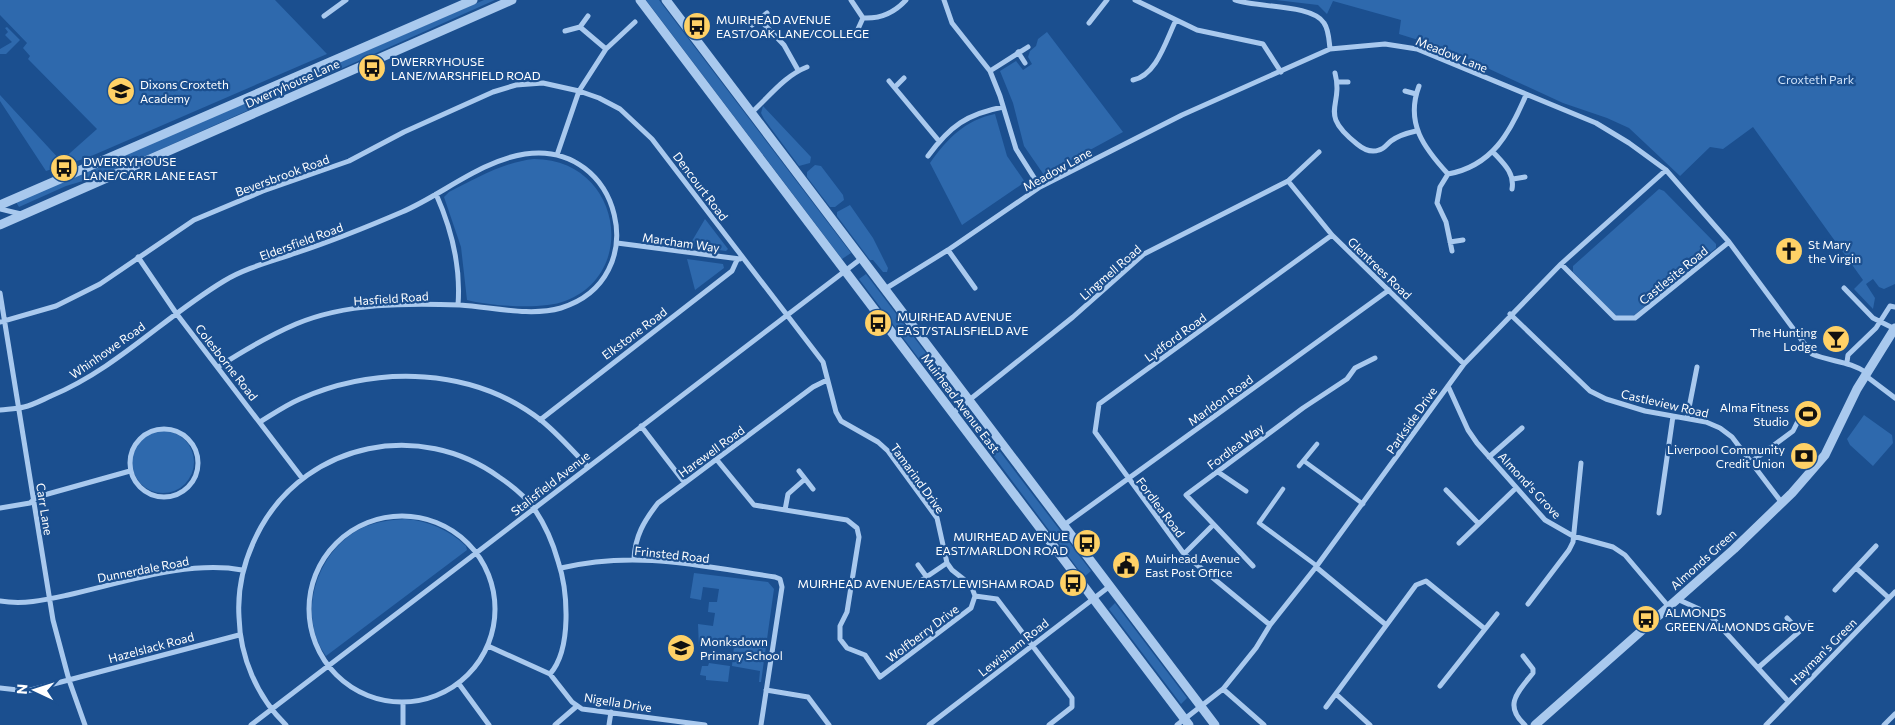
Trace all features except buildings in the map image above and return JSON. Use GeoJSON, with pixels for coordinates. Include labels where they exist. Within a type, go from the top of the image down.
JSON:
{"type":"FeatureCollection","features":[{"type":"Feature","properties":{"kind":"street"},"geometry":{"type":"LineString","coordinates":[[324,16],[346,0]]}},
{"type":"Feature","properties":{"kind":"street","name":"Dwerryhouse Lane"},"geometry":{"type":"LineString","coordinates":[[0,207],[456,3],[473,0]]}},
{"type":"Feature","properties":{"kind":"street","name":"Dwerryhouse Lane"},"geometry":{"type":"LineString","coordinates":[[0,225],[512,0]]}},
{"type":"Feature","properties":{"kind":"street","name":"Muirhead Avenue East"},"geometry":{"type":"LineString","coordinates":[[640,0],[1094,598],[1184,723]]}},
{"type":"Feature","properties":{"kind":"street","name":"Muirhead Avenue East"},"geometry":{"type":"LineString","coordinates":[[666,0],[1215,725]]}},
{"type":"Feature","properties":{"kind":"street"},"geometry":{"type":"LineString","coordinates":[[851,0],[863,18]]}},
{"type":"Feature","properties":{"kind":"street"},"geometry":{"type":"LineString","coordinates":[[863,18],[876,17],[891,12],[906,0]]}},
{"type":"Feature","properties":{"kind":"street"},"geometry":{"type":"LineString","coordinates":[[944,0],[952,23],[990,71],[1016,149],[1040,187]]}},
{"type":"Feature","properties":{"kind":"street"},"geometry":{"type":"LineString","coordinates":[[1089,23],[1107,0]]}},
{"type":"Feature","properties":{"kind":"street"},"geometry":{"type":"LineString","coordinates":[[1135,0],[1176,20],[1211,34],[1263,44],[1282,72]]}},
{"type":"Feature","properties":{"kind":"street"},"geometry":{"type":"LineString","coordinates":[[1235,0],[1252,5],[1300,11],[1319,17],[1326,28],[1330,49]]}},
{"type":"Feature","properties":{"kind":"street"},"geometry":{"type":"LineString","coordinates":[[752,24],[767,13]]}},
{"type":"Feature","properties":{"kind":"street"},"geometry":{"type":"LineString","coordinates":[[565,31],[580,27],[588,16]]}},
{"type":"Feature","properties":{"kind":"street"},"geometry":{"type":"LineString","coordinates":[[858,29],[863,18]]}},
{"type":"Feature","properties":{"kind":"street"},"geometry":{"type":"LineString","coordinates":[[759,19],[784,45],[798,70]]}},
{"type":"Feature","properties":{"kind":"street"},"geometry":{"type":"LineString","coordinates":[[1133,80],[1143,78],[1153,67],[1176,20]]}},
{"type":"Feature","properties":{"kind":"street"},"geometry":{"type":"LineString","coordinates":[[557,155],[579,91],[606,48],[635,22]]}},
{"type":"Feature","properties":{"kind":"street"},"geometry":{"type":"LineString","coordinates":[[580,27],[606,48]]}},
{"type":"Feature","properties":{"kind":"street","name":"Meadow Lane"},"geometry":{"type":"LineString","coordinates":[[885,288],[948,250],[1040,187],[1182,115],[1330,49],[1384,44],[1417,49],[1596,123],[1629,143],[1666,170],[1729,242],[1812,354],[1823,359],[1847,362],[1867,375],[1895,398]]}},
{"type":"Feature","properties":{"kind":"street"},"geometry":{"type":"LineString","coordinates":[[990,71],[1028,47]]}},
{"type":"Feature","properties":{"kind":"street"},"geometry":{"type":"LineString","coordinates":[[1018,52],[1025,63]]}},
{"type":"Feature","properties":{"kind":"street"},"geometry":{"type":"LineString","coordinates":[[752,114],[781,83],[798,70],[807,67]]}},
{"type":"Feature","properties":{"kind":"street"},"geometry":{"type":"LineString","coordinates":[[1335,73],[1337,82],[1333,107],[1336,121],[1342,132],[1360,146],[1366,150],[1379,150],[1399,136],[1416,131]]}},
{"type":"Feature","properties":{"kind":"street"},"geometry":{"type":"LineString","coordinates":[[895,87],[904,78]]}},
{"type":"Feature","properties":{"kind":"street"},"geometry":{"type":"LineString","coordinates":[[889,81],[911,104],[923,124],[940,141]]}},
{"type":"Feature","properties":{"kind":"street"},"geometry":{"type":"LineString","coordinates":[[1337,82],[1348,82]]}},
{"type":"Feature","properties":{"kind":"street","name":"Beversbrook Road"},"geometry":{"type":"LineString","coordinates":[[2,322],[56,306],[100,284],[194,220],[263,191],[349,161],[404,132],[493,92],[516,85],[543,83],[579,91]]}},
{"type":"Feature","properties":{"kind":"street"},"geometry":{"type":"LineString","coordinates":[[1419,86],[1414,111],[1416,131],[1448,174]]}},
{"type":"Feature","properties":{"kind":"street","name":"Dencourt Road"},"geometry":{"type":"LineString","coordinates":[[579,91],[600,98],[620,109],[637,122],[652,139],[740,259],[787,317]]}},
{"type":"Feature","properties":{"kind":"street"},"geometry":{"type":"LineString","coordinates":[[1404,91],[1416,94]]}},
{"type":"Feature","properties":{"kind":"street"},"geometry":{"type":"LineString","coordinates":[[1452,251],[1446,222],[1437,203],[1440,187],[1448,174],[1469,167],[1493,152],[1509,132],[1526,95]]}},
{"type":"Feature","properties":{"kind":"street"},"geometry":{"type":"LineString","coordinates":[[928,156],[961,120],[1003,106]]}},
{"type":"Feature","properties":{"kind":"street","name":"Lingmell Road"},"geometry":{"type":"LineString","coordinates":[[953,413],[1073,317],[1144,254],[1288,180],[1318,152]]}},
{"type":"Feature","properties":{"kind":"street"},"geometry":{"type":"LineString","coordinates":[[1493,152],[1513,179],[1512,189]]}},
{"type":"Feature","properties":{"kind":"street"},"geometry":{"type":"LineString","coordinates":[[535,154],[557,155],[583,168],[603,187],[614,209],[617,243],[610,265],[601,281],[578,301],[552,310],[534,311],[458,305],[458,269],[453,238],[436,194],[480,171],[516,156],[535,154]]}},
{"type":"Feature","properties":{"kind":"street","name":"Parkside Drive"},"geometry":{"type":"LineString","coordinates":[[1184,723],[1222,689],[1256,648],[1270,625],[1317,567],[1464,364],[1510,314],[1561,264],[1666,170]]}},
{"type":"Feature","properties":{"kind":"street"},"geometry":{"type":"LineString","coordinates":[[1513,179],[1525,177]]}},
{"type":"Feature","properties":{"kind":"street","name":"Glentrees Road"},"geometry":{"type":"LineString","coordinates":[[1288,180],[1332,235],[1464,364]]}},
{"type":"Feature","properties":{"kind":"street","name":"Eldersfield Road"},"geometry":{"type":"LineString","coordinates":[[176,313],[226,279],[340,238],[405,211],[436,194]]}},
{"type":"Feature","properties":{"kind":"street"},"geometry":{"type":"LineString","coordinates":[[0,207],[22,214]]}},
{"type":"Feature","properties":{"kind":"street","name":"Lydford Road"},"geometry":{"type":"LineString","coordinates":[[1128,479],[1095,432],[1099,404],[1332,235]]}},
{"type":"Feature","properties":{"kind":"street"},"geometry":{"type":"LineString","coordinates":[[1450,242],[1462,240]]}},
{"type":"Feature","properties":{"kind":"street","name":"Castlesite Road"},"geometry":{"type":"LineString","coordinates":[[1561,264],[1614,318],[1635,318],[1729,242]]}},
{"type":"Feature","properties":{"kind":"street","name":"Marcham Way"},"geometry":{"type":"LineString","coordinates":[[617,243],[740,259]]}},
{"type":"Feature","properties":{"kind":"street"},"geometry":{"type":"LineString","coordinates":[[948,250],[975,288]]}},
{"type":"Feature","properties":{"kind":"street","name":"Colesborne Road"},"geometry":{"type":"LineString","coordinates":[[138,257],[176,313],[302,478]]}},
{"type":"Feature","properties":{"kind":"street","name":"Stalisfield Avenue"},"geometry":{"type":"LineString","coordinates":[[251,725],[328,664],[787,317],[862,258]]}},
{"type":"Feature","properties":{"kind":"street","name":"Elkstone Road"},"geometry":{"type":"LineString","coordinates":[[540,420],[732,271],[740,259]]}},
{"type":"Feature","properties":{"kind":"street"},"geometry":{"type":"LineString","coordinates":[[1844,288],[1873,318],[1895,329]]}},
{"type":"Feature","properties":{"kind":"street","name":"Marldon Road"},"geometry":{"type":"LineString","coordinates":[[1064,525],[1389,290]]}},
{"type":"Feature","properties":{"kind":"street","name":"Carr Lane"},"geometry":{"type":"LineString","coordinates":[[0,292],[2,322],[49,599],[69,680],[84,725]]}},
{"type":"Feature","properties":{"kind":"street","name":"Hasfield Road"},"geometry":{"type":"LineString","coordinates":[[218,367],[252,345],[298,323],[331,314],[385,306],[458,305]]}},
{"type":"Feature","properties":{"kind":"street"},"geometry":{"type":"LineString","coordinates":[[1847,362],[1848,355],[1881,323],[1890,306],[1895,307]]}},
{"type":"Feature","properties":{"kind":"street","name":"Whinhowe Road"},"geometry":{"type":"LineString","coordinates":[[0,410],[25,407],[72,388],[97,373],[176,313]]}},
{"type":"Feature","properties":{"kind":"street","name":"Castleview Road"},"geometry":{"type":"LineString","coordinates":[[1510,314],[1590,391],[1628,406],[1713,424],[1728,433],[1782,503]]}},
{"type":"Feature","properties":{"kind":"street","name":"Tamarind Drive"},"geometry":{"type":"LineString","coordinates":[[787,317],[823,362],[836,412],[841,421],[878,442],[888,452],[937,518],[947,563]]}},
{"type":"Feature","properties":{"kind":"street","name":"Almonds Green"},"geometry":{"type":"LineString","coordinates":[[1535,725],[1669,608],[1782,503],[1816,467],[1832,442],[1857,389],[1895,329]]}},
{"type":"Feature","properties":{"kind":"street","name":"Fordlea Way"},"geometry":{"type":"LineString","coordinates":[[1253,566],[1186,495],[1346,379],[1356,368],[1375,358]]}},
{"type":"Feature","properties":{"kind":"street"},"geometry":{"type":"LineString","coordinates":[[1687,418],[1697,367]]}},
{"type":"Feature","properties":{"kind":"street"},"geometry":{"type":"LineString","coordinates":[[260,422],[298,399],[338,385],[390,376],[446,379],[476,387],[502,398],[540,420],[564,440],[588,467]]}},
{"type":"Feature","properties":{"kind":"street","name":"Harewell Road"},"geometry":{"type":"LineString","coordinates":[[634,559],[638,533],[646,518],[658,503],[812,387],[827,380]]}},
{"type":"Feature","properties":{"kind":"street","name":"Almond's Grove"},"geometry":{"type":"LineString","coordinates":[[1448,386],[1468,430],[1489,457],[1545,520],[1573,536],[1613,547],[1625,555],[1669,608]]}},
{"type":"Feature","properties":{"kind":"street"},"geometry":{"type":"LineString","coordinates":[[1658,513],[1673,416]]}},
{"type":"Feature","properties":{"kind":"street"},"geometry":{"type":"LineString","coordinates":[[1751,462],[1793,431],[1800,417]]}},
{"type":"Feature","properties":{"kind":"street"},"geometry":{"type":"LineString","coordinates":[[641,426],[684,482]]}},
{"type":"Feature","properties":{"kind":"street"},"geometry":{"type":"LineString","coordinates":[[158,428],[170,429],[188,438],[194,446],[198,458],[197,471],[192,482],[184,491],[173,496],[161,497],[149,494],[134,480],[130,471],[130,456],[134,445],[141,437],[158,428]]}},
{"type":"Feature","properties":{"kind":"street"},"geometry":{"type":"LineString","coordinates":[[1489,457],[1522,428]]}},
{"type":"Feature","properties":{"kind":"street"},"geometry":{"type":"LineString","coordinates":[[1299,466],[1317,444]]}},
{"type":"Feature","properties":{"kind":"street"},"geometry":{"type":"LineString","coordinates":[[286,725],[270,709],[251,673],[239,635],[238,604],[242,570],[253,541],[268,514],[302,478],[331,460],[360,451],[390,445],[435,448],[485,467],[509,484],[534,508],[554,546],[561,568],[566,600],[565,628],[560,654],[555,669],[550,674]]}},
{"type":"Feature","properties":{"kind":"street","name":"Wolfberry Drive"},"geometry":{"type":"LineString","coordinates":[[717,460],[754,505],[847,520],[857,528],[859,537],[849,602],[846,618],[840,626],[840,638],[847,648],[865,654],[880,677],[971,608],[975,596]]}},
{"type":"Feature","properties":{"kind":"street"},"geometry":{"type":"LineString","coordinates":[[1304,461],[1363,504]]}},
{"type":"Feature","properties":{"kind":"street"},"geometry":{"type":"LineString","coordinates":[[1528,604],[1569,550],[1573,536],[1581,463]]}},
{"type":"Feature","properties":{"kind":"street"},"geometry":{"type":"LineString","coordinates":[[0,508],[30,503],[37,497],[130,471]]}},
{"type":"Feature","properties":{"kind":"street"},"geometry":{"type":"LineString","coordinates":[[799,471],[813,489]]}},
{"type":"Feature","properties":{"kind":"street"},"geometry":{"type":"LineString","coordinates":[[1218,472],[1246,491]]}},
{"type":"Feature","properties":{"kind":"street"},"geometry":{"type":"LineString","coordinates":[[785,510],[788,494],[805,479]]}},
{"type":"Feature","properties":{"kind":"street","name":"Fordlea Road"},"geometry":{"type":"LineString","coordinates":[[1128,479],[1184,554],[1270,625]]}},
{"type":"Feature","properties":{"kind":"street"},"geometry":{"type":"LineString","coordinates":[[1459,543],[1516,488]]}},
{"type":"Feature","properties":{"kind":"street"},"geometry":{"type":"LineString","coordinates":[[1282,489],[1259,523],[1317,567],[1385,624]]}},
{"type":"Feature","properties":{"kind":"street"},"geometry":{"type":"LineString","coordinates":[[1446,490],[1478,523]]}},
{"type":"Feature","properties":{"kind":"street"},"geometry":{"type":"LineString","coordinates":[[393,516],[418,517],[449,529],[477,552],[488,571],[494,599],[495,615],[488,646],[475,667],[459,684],[428,699],[403,703],[377,699],[355,690],[334,674],[312,637],[309,597],[319,565],[344,536],[355,528],[380,518],[393,516]]}},
{"type":"Feature","properties":{"kind":"street"},"geometry":{"type":"LineString","coordinates":[[1184,554],[1213,525]]}},
{"type":"Feature","properties":{"kind":"street"},"geometry":{"type":"LineString","coordinates":[[1835,590],[1876,546]]}},
{"type":"Feature","properties":{"kind":"street","name":"Frinsted Road"},"geometry":{"type":"LineString","coordinates":[[561,568],[592,561],[661,560],[775,577],[780,580],[782,587],[766,690]]}},
{"type":"Feature","properties":{"kind":"street"},"geometry":{"type":"LineString","coordinates":[[916,584],[947,563],[952,570],[971,586],[975,596],[997,599],[1072,698],[1072,707],[1049,725]]}},
{"type":"Feature","properties":{"kind":"street"},"geometry":{"type":"LineString","coordinates":[[918,565],[926,576]]}},
{"type":"Feature","properties":{"kind":"street","name":"Dunnerdale Road"},"geometry":{"type":"LineString","coordinates":[[0,601],[29,603],[177,571],[220,568],[242,570]]}},
{"type":"Feature","properties":{"kind":"street"},"geometry":{"type":"LineString","coordinates":[[1856,568],[1889,598]]}},
{"type":"Feature","properties":{"kind":"street"},"geometry":{"type":"LineString","coordinates":[[1326,707],[1385,624],[1416,586],[1426,581],[1485,629]]}},
{"type":"Feature","properties":{"kind":"street","name":"Lewisham Road"},"geometry":{"type":"LineString","coordinates":[[929,725],[1110,586]]}},
{"type":"Feature","properties":{"kind":"street","name":"Hayman's Green"},"geometry":{"type":"LineString","coordinates":[[1766,725],[1788,700],[1895,592]]}},
{"type":"Feature","properties":{"kind":"street"},"geometry":{"type":"LineString","coordinates":[[1677,599],[1708,613],[1788,700]]}},
{"type":"Feature","properties":{"kind":"street"},"geometry":{"type":"LineString","coordinates":[[1440,686],[1497,614]]}},
{"type":"Feature","properties":{"kind":"street"},"geometry":{"type":"LineString","coordinates":[[1787,618],[1798,630]]}},
{"type":"Feature","properties":{"kind":"street"},"geometry":{"type":"LineString","coordinates":[[1759,667],[1798,630],[1809,623]]}},
{"type":"Feature","properties":{"kind":"street","name":"Hazelslack Road"},"geometry":{"type":"LineString","coordinates":[[0,688],[27,691],[239,635]]}},
{"type":"Feature","properties":{"kind":"street","name":"Nigella Drive"},"geometry":{"type":"LineString","coordinates":[[488,646],[550,674],[577,706],[676,723],[705,725]]}},
{"type":"Feature","properties":{"kind":"street"},"geometry":{"type":"LineString","coordinates":[[1523,656],[1533,669],[1533,673],[1516,698],[1513,709],[1516,717],[1524,725]]}},
{"type":"Feature","properties":{"kind":"street"},"geometry":{"type":"LineString","coordinates":[[459,684],[489,725]]}},
{"type":"Feature","properties":{"kind":"street"},"geometry":{"type":"LineString","coordinates":[[1222,689],[1264,725]]}},
{"type":"Feature","properties":{"kind":"street"},"geometry":{"type":"LineString","coordinates":[[761,725],[766,690],[808,697],[828,725]]}},
{"type":"Feature","properties":{"kind":"street"},"geometry":{"type":"LineString","coordinates":[[1336,694],[1370,725]]}},
{"type":"Feature","properties":{"kind":"street"},"geometry":{"type":"LineString","coordinates":[[403,703],[404,725]]}},
{"type":"Feature","properties":{"kind":"street"},"geometry":{"type":"LineString","coordinates":[[555,725],[577,706]]}},
{"type":"Feature","properties":{"kind":"street"},"geometry":{"type":"LineString","coordinates":[[609,725],[611,712]]}},
{"type":"Feature","properties":{"kind":"street"},"geometry":{"type":"LineString","coordinates":[[1884,725],[1895,714]]}},
{"type":"Feature","properties":{"kind":"green space","name":"Dixons Croxteth Academy"},"geometry":{"type":"Polygon","coordinates":[[[0,0],[275,0],[327,54],[89,157],[46,171],[0,101],[0,95],[61,161],[97,129],[28,59],[30,56],[23,48],[27,43],[0,15],[0,0]]]}},
{"type":"Feature","properties":{"kind":"green space"},"geometry":{"type":"Polygon","coordinates":[[[484,0],[495,0],[103,175],[66,186],[19,207],[16,202],[484,0]]]}},
{"type":"Feature","properties":{"kind":"green space"},"geometry":{"type":"Polygon","coordinates":[[[646,0],[659,0],[851,253],[842,259],[646,0]]]}},
{"type":"Feature","properties":{"kind":"green space","name":"Croxteth Park"},"geometry":{"type":"Polygon","coordinates":[[[1276,0],[1895,0],[1895,284],[1884,289],[1879,287],[1873,279],[1866,284],[1875,298],[1873,309],[1854,289],[1863,280],[1753,127],[1723,149],[1710,147],[1680,176],[1629,128],[1607,118],[1563,103],[1444,48],[1399,34],[1401,20],[1333,1],[1327,14],[1318,5],[1276,0]]]}},
{"type":"Feature","properties":{"kind":"green space"},"geometry":{"type":"Polygon","coordinates":[[[7,27],[20,40],[6,54],[0,54],[0,49],[12,42],[5,35],[8,32],[5,28],[7,27]]]}},
{"type":"Feature","properties":{"kind":"green space"},"geometry":{"type":"Polygon","coordinates":[[[1047,32],[1123,132],[1044,175],[1024,146],[1013,103],[1000,71],[1016,61],[1023,70],[1032,64],[1028,57],[1030,51],[1036,46],[1038,39],[1047,32]]]}},
{"type":"Feature","properties":{"kind":"green space"},"geometry":{"type":"Polygon","coordinates":[[[763,106],[811,157],[810,163],[799,166],[764,119],[761,113],[763,106]]]}},
{"type":"Feature","properties":{"kind":"green space"},"geometry":{"type":"Polygon","coordinates":[[[995,114],[1007,156],[1025,182],[962,225],[930,163],[943,146],[958,132],[975,121],[995,114]]]}},
{"type":"Feature","properties":{"kind":"green space"},"geometry":{"type":"Polygon","coordinates":[[[534,159],[563,164],[586,177],[601,197],[610,220],[611,244],[604,267],[589,287],[565,301],[555,304],[516,306],[467,300],[461,247],[444,197],[449,192],[490,172],[534,159]]]}},
{"type":"Feature","properties":{"kind":"green space"},"geometry":{"type":"Polygon","coordinates":[[[815,165],[821,166],[843,195],[844,200],[835,207],[830,207],[807,177],[807,172],[815,165]]]}},
{"type":"Feature","properties":{"kind":"green space"},"geometry":{"type":"Polygon","coordinates":[[[1659,189],[1664,191],[1716,244],[1716,248],[1632,317],[1616,316],[1573,272],[1573,266],[1659,189]]]}},
{"type":"Feature","properties":{"kind":"green space"},"geometry":{"type":"Polygon","coordinates":[[[850,205],[873,238],[888,268],[887,272],[883,272],[873,260],[870,260],[837,216],[837,212],[850,205]]]}},
{"type":"Feature","properties":{"kind":"green space"},"geometry":{"type":"Polygon","coordinates":[[[705,219],[728,249],[726,251],[689,246],[705,219]]]}},
{"type":"Feature","properties":{"kind":"green space"},"geometry":{"type":"Polygon","coordinates":[[[687,259],[723,264],[724,268],[695,290],[687,259]]]}},
{"type":"Feature","properties":{"kind":"green space"},"geometry":{"type":"Polygon","coordinates":[[[866,274],[960,398],[953,404],[859,279],[866,274]]]}},
{"type":"Feature","properties":{"kind":"green space"},"geometry":{"type":"Polygon","coordinates":[[[969,411],[1091,571],[1084,577],[963,415],[969,411]]]}},
{"type":"Feature","properties":{"kind":"green space"},"geometry":{"type":"Polygon","coordinates":[[[1864,415],[1892,435],[1893,443],[1873,466],[1850,445],[1847,439],[1864,415]]]}},
{"type":"Feature","properties":{"kind":"green space"},"geometry":{"type":"Polygon","coordinates":[[[157,431],[169,431],[185,440],[192,450],[194,462],[192,474],[185,484],[169,493],[157,493],[146,488],[137,479],[132,468],[132,456],[137,445],[146,436],[157,431]]]}},
{"type":"Feature","properties":{"kind":"green space"},"geometry":{"type":"Polygon","coordinates":[[[405,519],[430,524],[446,531],[466,546],[467,550],[326,656],[317,640],[312,604],[322,568],[332,552],[345,539],[360,529],[382,522],[405,519]]]}},
{"type":"Feature","properties":{"kind":"green space"},"geometry":{"type":"Polygon","coordinates":[[[694,573],[768,582],[774,589],[761,682],[759,682],[760,671],[732,666],[734,646],[711,643],[710,646],[699,648],[698,624],[713,626],[715,613],[708,612],[709,602],[717,602],[719,589],[703,587],[701,600],[690,598],[694,573]]]}},
{"type":"Feature","properties":{"kind":"green space"},"geometry":{"type":"Polygon","coordinates":[[[1115,603],[1187,698],[1181,704],[1109,609],[1115,603]]]}},
{"type":"Feature","properties":{"kind":"green space"},"geometry":{"type":"Polygon","coordinates":[[[709,663],[730,666],[728,682],[706,680],[706,676],[700,675],[702,666],[708,666],[709,663]]]}},
{"type":"Feature","properties":{"kind":"place","name":"MUIRHEAD AVENUE EAST/OAK LANE/COLLEGE"},"geometry":{"type":"Point","coordinates":[697,26]}},
{"type":"Feature","properties":{"kind":"place","name":"DWERRYHOUSE LANE/MARSHFIELD ROAD"},"geometry":{"type":"Point","coordinates":[372,68]}},
{"type":"Feature","properties":{"kind":"place","name":"Dixons Croxteth Academy"},"geometry":{"type":"Point","coordinates":[121,91]}},
{"type":"Feature","properties":{"kind":"place","name":"DWERRYHOUSE LANE/CARR LANE EAST"},"geometry":{"type":"Point","coordinates":[64,168]}},
{"type":"Feature","properties":{"kind":"place","name":"St Mary the Virgin"},"geometry":{"type":"Point","coordinates":[1789,251]}},
{"type":"Feature","properties":{"kind":"place","name":"MUIRHEAD AVENUE EAST/STALISFIELD AVE"},"geometry":{"type":"Point","coordinates":[878,323]}},
{"type":"Feature","properties":{"kind":"place","name":"The Hunting Lodge"},"geometry":{"type":"Point","coordinates":[1836,339]}},
{"type":"Feature","properties":{"kind":"place","name":"Alma Fitness Studio"},"geometry":{"type":"Point","coordinates":[1808,414]}},
{"type":"Feature","properties":{"kind":"place","name":"Liverpool Community Credit Union"},"geometry":{"type":"Point","coordinates":[1804,456]}},
{"type":"Feature","properties":{"kind":"place","name":"MUIRHEAD AVENUE EAST/MARLDON ROAD"},"geometry":{"type":"Point","coordinates":[1087,543]}},
{"type":"Feature","properties":{"kind":"place","name":"Muirhead Avenue East Post Office"},"geometry":{"type":"Point","coordinates":[1126,565]}},
{"type":"Feature","properties":{"kind":"place","name":"MUIRHEAD AVENUE/EAST/LEWISHAM ROAD"},"geometry":{"type":"Point","coordinates":[1073,583]}},
{"type":"Feature","properties":{"kind":"place","name":"ALMONDS GREEN/ALMONDS GROVE"},"geometry":{"type":"Point","coordinates":[1646,619]}},
{"type":"Feature","properties":{"kind":"place","name":"Monksdown Primary School"},"geometry":{"type":"Point","coordinates":[681,648]}}]}
